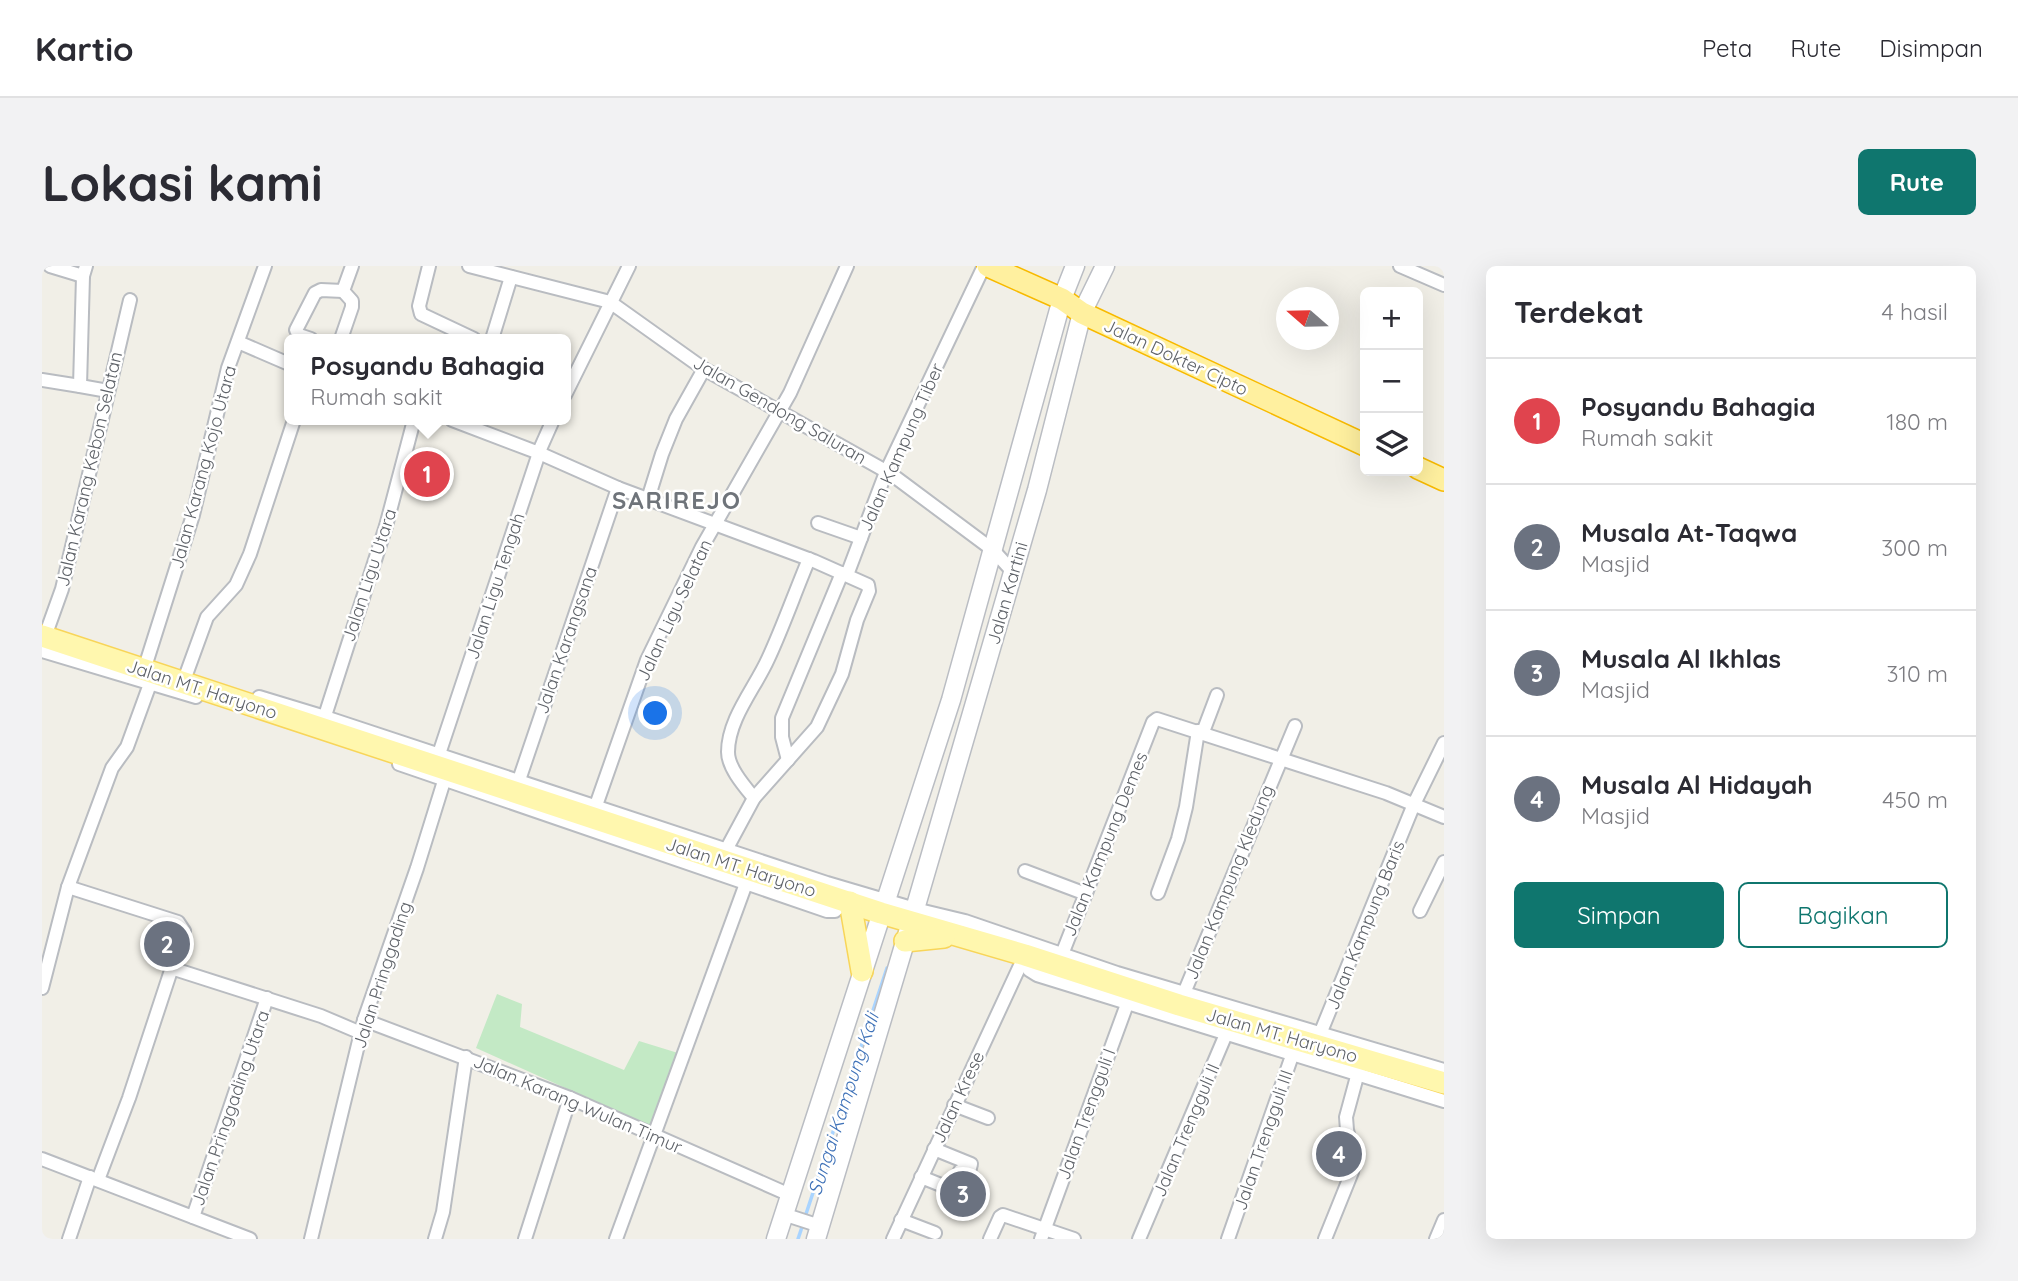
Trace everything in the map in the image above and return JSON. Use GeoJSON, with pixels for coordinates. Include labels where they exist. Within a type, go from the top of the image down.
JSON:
{"type":"FeatureCollection","features":[{"type":"Feature","properties":{"kind":"highway","name":"Jalan Dokter Cipto"},"geometry":{"type":"LineString","coordinates":[[986,266],[1062,299],[1083,313],[1360,443]]}},
{"type":"Feature","properties":{"kind":"highway"},"geometry":{"type":"LineString","coordinates":[[1423,470],[1444,480]]}},
{"type":"Feature","properties":{"kind":"main road","name":"Jalan Kartini"},"geometry":{"type":"LineString","coordinates":[[804,1224],[790,1195],[951,700],[1062,299],[1075,266]]}},
{"type":"Feature","properties":{"kind":"main road","name":"Jalan Kartini"},"geometry":{"type":"LineString","coordinates":[[804,1224],[910,924],[1013,572],[1083,313],[1105,266]]}},
{"type":"Feature","properties":{"kind":"main road","name":"Jalan MT. Haryono"},"geometry":{"type":"LineString","coordinates":[[44,637],[141,671],[184,679],[246,709],[305,721],[441,767],[477,784],[517,786],[724,856],[748,877],[883,907],[910,924],[1059,960],[1122,987],[1181,999],[1229,1027],[1307,1047],[1360,1066],[1444,1083]]}},
{"type":"Feature","properties":{"kind":"main road"},"geometry":{"type":"LineString","coordinates":[[848,901],[862,971]]}},
{"type":"Feature","properties":{"kind":"main road"},"geometry":{"type":"LineString","coordinates":[[776,1239],[804,1224]]}},
{"type":"Feature","properties":{"kind":"street"},"geometry":{"type":"LineString","coordinates":[[50,266],[84,271],[80,386]]}},
{"type":"Feature","properties":{"kind":"street","name":"Jalan Karang Kojo Utara"},"geometry":{"type":"LineString","coordinates":[[42,988],[68,887],[112,768],[127,747],[141,671],[193,515],[228,368],[265,266]]}},
{"type":"Feature","properties":{"kind":"street"},"geometry":{"type":"LineString","coordinates":[[343,291],[352,266]]}},
{"type":"Feature","properties":{"kind":"street"},"geometry":{"type":"LineString","coordinates":[[429,266],[419,306],[421,314],[463,334]]}},
{"type":"Feature","properties":{"kind":"street"},"geometry":{"type":"LineString","coordinates":[[469,266],[610,302]]}},
{"type":"Feature","properties":{"kind":"street"},"geometry":{"type":"LineString","coordinates":[[571,383],[629,266]]}},
{"type":"Feature","properties":{"kind":"street","name":"Jalan Ligu Selatan"},"geometry":{"type":"LineString","coordinates":[[594,812],[647,660],[716,523],[782,407],[847,266]]}},
{"type":"Feature","properties":{"kind":"street","name":"Jalan Kampung Tiber"},"geometry":{"type":"LineString","coordinates":[[788,760],[782,737],[782,718],[861,538],[886,472],[986,266]]}},
{"type":"Feature","properties":{"kind":"street"},"geometry":{"type":"LineString","coordinates":[[1400,266],[1444,285]]}},
{"type":"Feature","properties":{"kind":"street"},"geometry":{"type":"LineString","coordinates":[[494,334],[511,277]]}},
{"type":"Feature","properties":{"kind":"street"},"geometry":{"type":"LineString","coordinates":[[298,334],[296,330],[315,293],[321,290],[343,291],[353,304],[343,334]]}},
{"type":"Feature","properties":{"kind":"street","name":"Jalan Karang Kebon Selatan"},"geometry":{"type":"LineString","coordinates":[[44,637],[65,578],[130,300]]}},
{"type":"Feature","properties":{"kind":"street","name":"Jalan Gendong Saluran"},"geometry":{"type":"LineString","coordinates":[[610,302],[704,369],[782,407],[886,472],[993,550],[1013,572]]}},
{"type":"Feature","properties":{"kind":"street"},"geometry":{"type":"LineString","coordinates":[[238,342],[284,362]]}},
{"type":"Feature","properties":{"kind":"street"},"geometry":{"type":"LineString","coordinates":[[648,499],[676,419],[704,369]]}},
{"type":"Feature","properties":{"kind":"street"},"geometry":{"type":"LineString","coordinates":[[42,380],[108,391]]}},
{"type":"Feature","properties":{"kind":"street"},"geometry":{"type":"LineString","coordinates":[[292,425],[250,554],[236,584],[207,617],[184,679],[305,721]]}},
{"type":"Feature","properties":{"kind":"street","name":"Jalan Ligu Utara"},"geometry":{"type":"LineString","coordinates":[[305,721],[386,526],[413,425]]}},
{"type":"Feature","properties":{"kind":"street"},"geometry":{"type":"LineString","coordinates":[[473,425],[618,488],[809,559],[868,585],[869,591],[857,620],[842,674],[817,727],[766,788],[754,798],[724,856],[883,907]]}},
{"type":"Feature","properties":{"kind":"street","name":"Jalan Ligu Tengah"},"geometry":{"type":"LineString","coordinates":[[441,767],[539,453],[552,425]]}},
{"type":"Feature","properties":{"kind":"street","name":"Jalan Karangsana"},"geometry":{"type":"LineString","coordinates":[[517,786],[618,488]]}},
{"type":"Feature","properties":{"kind":"street"},"geometry":{"type":"LineString","coordinates":[[818,523],[861,538]]}},
{"type":"Feature","properties":{"kind":"street"},"geometry":{"type":"LineString","coordinates":[[754,798],[729,759],[729,746],[740,708],[768,660],[809,559]]}},
{"type":"Feature","properties":{"kind":"street"},"geometry":{"type":"LineString","coordinates":[[141,671],[246,709]]}},
{"type":"Feature","properties":{"kind":"street"},"geometry":{"type":"LineString","coordinates":[[1158,893],[1178,839],[1201,732],[1217,695]]}},
{"type":"Feature","properties":{"kind":"street","name":"Jalan Kampung Demes"},"geometry":{"type":"LineString","coordinates":[[1059,960],[1153,722],[1157,719],[1201,732]]}},
{"type":"Feature","properties":{"kind":"street","name":"Jalan Kampung Kledung"},"geometry":{"type":"LineString","coordinates":[[1181,999],[1295,726]]}},
{"type":"Feature","properties":{"kind":"street"},"geometry":{"type":"LineString","coordinates":[[1201,732],[1415,804],[1444,817]]}},
{"type":"Feature","properties":{"kind":"street","name":"Jalan Kampung Baris"},"geometry":{"type":"LineString","coordinates":[[1307,1047],[1444,743]]}},
{"type":"Feature","properties":{"kind":"street"},"geometry":{"type":"LineString","coordinates":[[441,767],[517,786]]}},
{"type":"Feature","properties":{"kind":"street","name":"Jalan Pringgading"},"geometry":{"type":"LineString","coordinates":[[311,1239],[363,1026],[417,867],[441,767]]}},
{"type":"Feature","properties":{"kind":"street"},"geometry":{"type":"LineString","coordinates":[[477,784],[600,835],[748,877],[616,1239]]}},
{"type":"Feature","properties":{"kind":"street"},"geometry":{"type":"LineString","coordinates":[[1420,911],[1444,862]]}},
{"type":"Feature","properties":{"kind":"street"},"geometry":{"type":"LineString","coordinates":[[1025,871],[1086,894]]}},
{"type":"Feature","properties":{"kind":"street"},"geometry":{"type":"LineString","coordinates":[[68,887],[181,924],[184,931],[130,1098],[85,1193],[69,1239]]}},
{"type":"Feature","properties":{"kind":"street"},"geometry":{"type":"LineString","coordinates":[[910,924],[949,916],[1017,949],[1029,970],[1037,975],[1122,987],[1229,1027]]}},
{"type":"Feature","properties":{"kind":"street","name":"Jalan Krese"},"geometry":{"type":"LineString","coordinates":[[893,1239],[954,1105],[1017,949]]}},
{"type":"Feature","properties":{"kind":"street","name":"Jalan Pringgading Utara"},"geometry":{"type":"LineString","coordinates":[[171,968],[363,1026]]}},
{"type":"Feature","properties":{"kind":"street","name":"Jalan Trengguli I"},"geometry":{"type":"LineString","coordinates":[[1042,1234],[1122,987]]}},
{"type":"Feature","properties":{"kind":"street","name":"Jalan Pringgading Utara"},"geometry":{"type":"LineString","coordinates":[[193,1217],[267,999]]}},
{"type":"Feature","properties":{"kind":"street"},"geometry":{"type":"LineString","coordinates":[[1181,999],[1307,1047],[1444,1070]]}},
{"type":"Feature","properties":{"kind":"street","name":"Jalan Karang Wulan Timur"},"geometry":{"type":"LineString","coordinates":[[363,1026],[466,1057],[570,1098],[790,1195]]}},
{"type":"Feature","properties":{"kind":"street","name":"Jalan Trengguli II"},"geometry":{"type":"LineString","coordinates":[[1139,1239],[1229,1027]]}},
{"type":"Feature","properties":{"kind":"street","name":"Jalan Trengguli III"},"geometry":{"type":"LineString","coordinates":[[1228,1239],[1307,1047]]}},
{"type":"Feature","properties":{"kind":"street"},"geometry":{"type":"LineString","coordinates":[[435,1239],[443,1212],[466,1057]]}},
{"type":"Feature","properties":{"kind":"street"},"geometry":{"type":"LineString","coordinates":[[1325,1239],[1352,1172],[1354,1159],[1346,1117],[1360,1066],[1444,1101]]}},
{"type":"Feature","properties":{"kind":"street"},"geometry":{"type":"LineString","coordinates":[[525,1239],[570,1098]]}},
{"type":"Feature","properties":{"kind":"street"},"geometry":{"type":"LineString","coordinates":[[954,1105],[988,1118]]}},
{"type":"Feature","properties":{"kind":"street"},"geometry":{"type":"LineString","coordinates":[[921,1178],[951,1189],[960,1171],[969,1172],[971,1164],[934,1149]]}},
{"type":"Feature","properties":{"kind":"street"},"geometry":{"type":"LineString","coordinates":[[42,1159],[250,1239]]}},
{"type":"Feature","properties":{"kind":"street"},"geometry":{"type":"LineString","coordinates":[[990,1239],[1003,1215],[1042,1234],[1074,1239]]}},
{"type":"Feature","properties":{"kind":"street"},"geometry":{"type":"LineString","coordinates":[[901,1220],[935,1233]]}},
{"type":"Feature","properties":{"kind":"street"},"geometry":{"type":"LineString","coordinates":[[1436,1239],[1444,1220]]}},
{"type":"Feature","properties":{"kind":"green space"},"geometry":{"type":"Polygon","coordinates":[[[497,994],[522,1004],[520,1027],[624,1070],[639,1041],[678,1053],[650,1126],[476,1048],[497,994]]]}},
{"type":"Feature","properties":{"kind":"waterway","name":"Sungai Kampung Kali"},"geometry":{"type":"LineString","coordinates":[[805,1217],[887,968]]}},
{"type":"Feature","properties":{"kind":"waterway","name":"Sungai Kampung Kali"},"geometry":{"type":"LineString","coordinates":[[798,1239],[803,1224]]}},
{"type":"Feature","properties":{"kind":"place","name":"Posyandu Bahagia"},"geometry":{"type":"Point","coordinates":[427,474]}},
{"type":"Feature","properties":{"kind":"place","name":"Musala At-Taqwa"},"geometry":{"type":"Point","coordinates":[167,944]}},
{"type":"Feature","properties":{"kind":"place","name":"Musala Al Hidayah"},"geometry":{"type":"Point","coordinates":[1339,1154]}},
{"type":"Feature","properties":{"kind":"place","name":"Musala Al Ikhlas"},"geometry":{"type":"Point","coordinates":[963,1194]}},
{"type":"Feature","properties":{"kind":"district","name":"SARIREJO"},"geometry":{"type":"Point","coordinates":[677,500]}}]}
